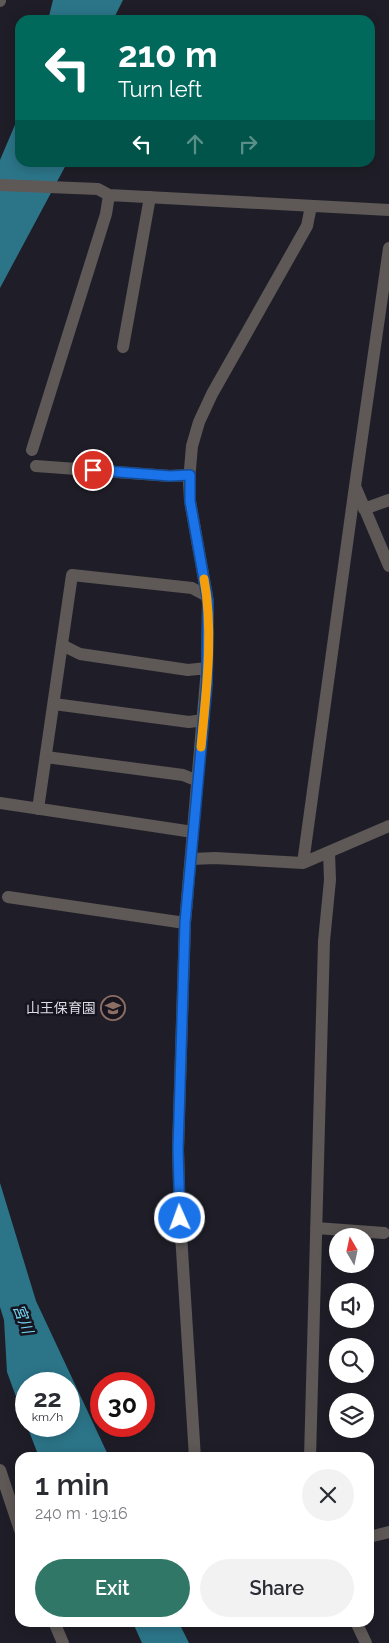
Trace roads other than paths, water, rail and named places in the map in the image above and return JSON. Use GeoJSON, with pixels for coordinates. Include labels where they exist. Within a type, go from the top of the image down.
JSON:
{"type":"FeatureCollection","features":[{"type":"Feature","properties":{"kind":"street"},"geometry":{"type":"LineString","coordinates":[[0,185],[150,197],[389,210]]}},
{"type":"Feature","properties":{"kind":"street"},"geometry":{"type":"LineString","coordinates":[[32,450],[106,214],[104,192]]}},
{"type":"Feature","properties":{"kind":"street"},"geometry":{"type":"LineString","coordinates":[[123,346],[150,197]]}},
{"type":"Feature","properties":{"kind":"street"},"geometry":{"type":"LineString","coordinates":[[195,1452],[180,1218],[178,1150],[185,923],[207,668],[207,596],[190,501],[192,446],[199,422],[212,394],[307,226],[311,206]]}},
{"type":"Feature","properties":{"kind":"street"},"geometry":{"type":"LineString","coordinates":[[303,863],[354,486],[389,248]]}},
{"type":"Feature","properties":{"kind":"street"},"geometry":{"type":"LineString","coordinates":[[36,466],[170,476],[190,475]]}},
{"type":"Feature","properties":{"kind":"street"},"geometry":{"type":"LineString","coordinates":[[354,486],[389,566]]}},
{"type":"Feature","properties":{"kind":"street"},"geometry":{"type":"LineString","coordinates":[[364,509],[389,500]]}},
{"type":"Feature","properties":{"kind":"street"},"geometry":{"type":"LineString","coordinates":[[38,809],[72,575],[192,588],[207,596]]}},
{"type":"Feature","properties":{"kind":"street"},"geometry":{"type":"LineString","coordinates":[[62,645],[80,654],[188,670],[207,668]]}},
{"type":"Feature","properties":{"kind":"street"},"geometry":{"type":"LineString","coordinates":[[54,704],[189,722],[203,720]]}},
{"type":"Feature","properties":{"kind":"street"},"geometry":{"type":"LineString","coordinates":[[46,757],[183,775],[198,781]]}},
{"type":"Feature","properties":{"kind":"street"},"geometry":{"type":"LineString","coordinates":[[0,803],[193,832]]}},
{"type":"Feature","properties":{"kind":"street"},"geometry":{"type":"LineString","coordinates":[[191,858],[303,863],[389,826]]}},
{"type":"Feature","properties":{"kind":"street"},"geometry":{"type":"LineString","coordinates":[[310,1452],[324,941],[330,880],[329,852]]}},
{"type":"Feature","properties":{"kind":"street"},"geometry":{"type":"LineString","coordinates":[[8,897],[185,923]]}},
{"type":"Feature","properties":{"kind":"street"},"geometry":{"type":"LineString","coordinates":[[316,1228],[384,1233]]}},
{"type":"Feature","properties":{"kind":"street"},"geometry":{"type":"LineString","coordinates":[[0,1470],[15,1515]]}},
{"type":"Feature","properties":{"kind":"street"},"geometry":{"type":"LineString","coordinates":[[374,1535],[389,1532]]}},
{"type":"Feature","properties":{"kind":"street"},"geometry":{"type":"LineString","coordinates":[[56,1627],[62,1643]]}},
{"type":"Feature","properties":{"kind":"street"},"geometry":{"type":"LineString","coordinates":[[358,1627],[366,1643]]}},
{"type":"Feature","properties":{"kind":"water"},"geometry":{"type":"Polygon","coordinates":[[[53,0],[123,0],[116,15],[49,15],[53,0]]]}},
{"type":"Feature","properties":{"kind":"water"},"geometry":{"type":"Polygon","coordinates":[[[15,125],[15,167],[65,167],[0,288],[0,160],[15,125]]]}},
{"type":"Feature","properties":{"kind":"water","name":"宮川"},"geometry":{"type":"Polygon","coordinates":[[[0,1183],[36,1301],[69,1372],[15,1372],[15,1394],[7,1372],[4,1320],[0,1307],[0,1183]]]}},
{"type":"Feature","properties":{"kind":"water"},"geometry":{"type":"Polygon","coordinates":[[[80,1395],[90,1416],[90,1437],[100,1437],[107,1452],[37,1452],[31,1437],[80,1437],[80,1395]]]}},
{"type":"Feature","properties":{"kind":"water"},"geometry":{"type":"Polygon","coordinates":[[[135,1627],[181,1627],[189,1643],[142,1643],[135,1627]]]}},
{"type":"Feature","properties":{"kind":"place","name":"山王保育園"},"geometry":{"type":"Point","coordinates":[113,1008]}}]}
